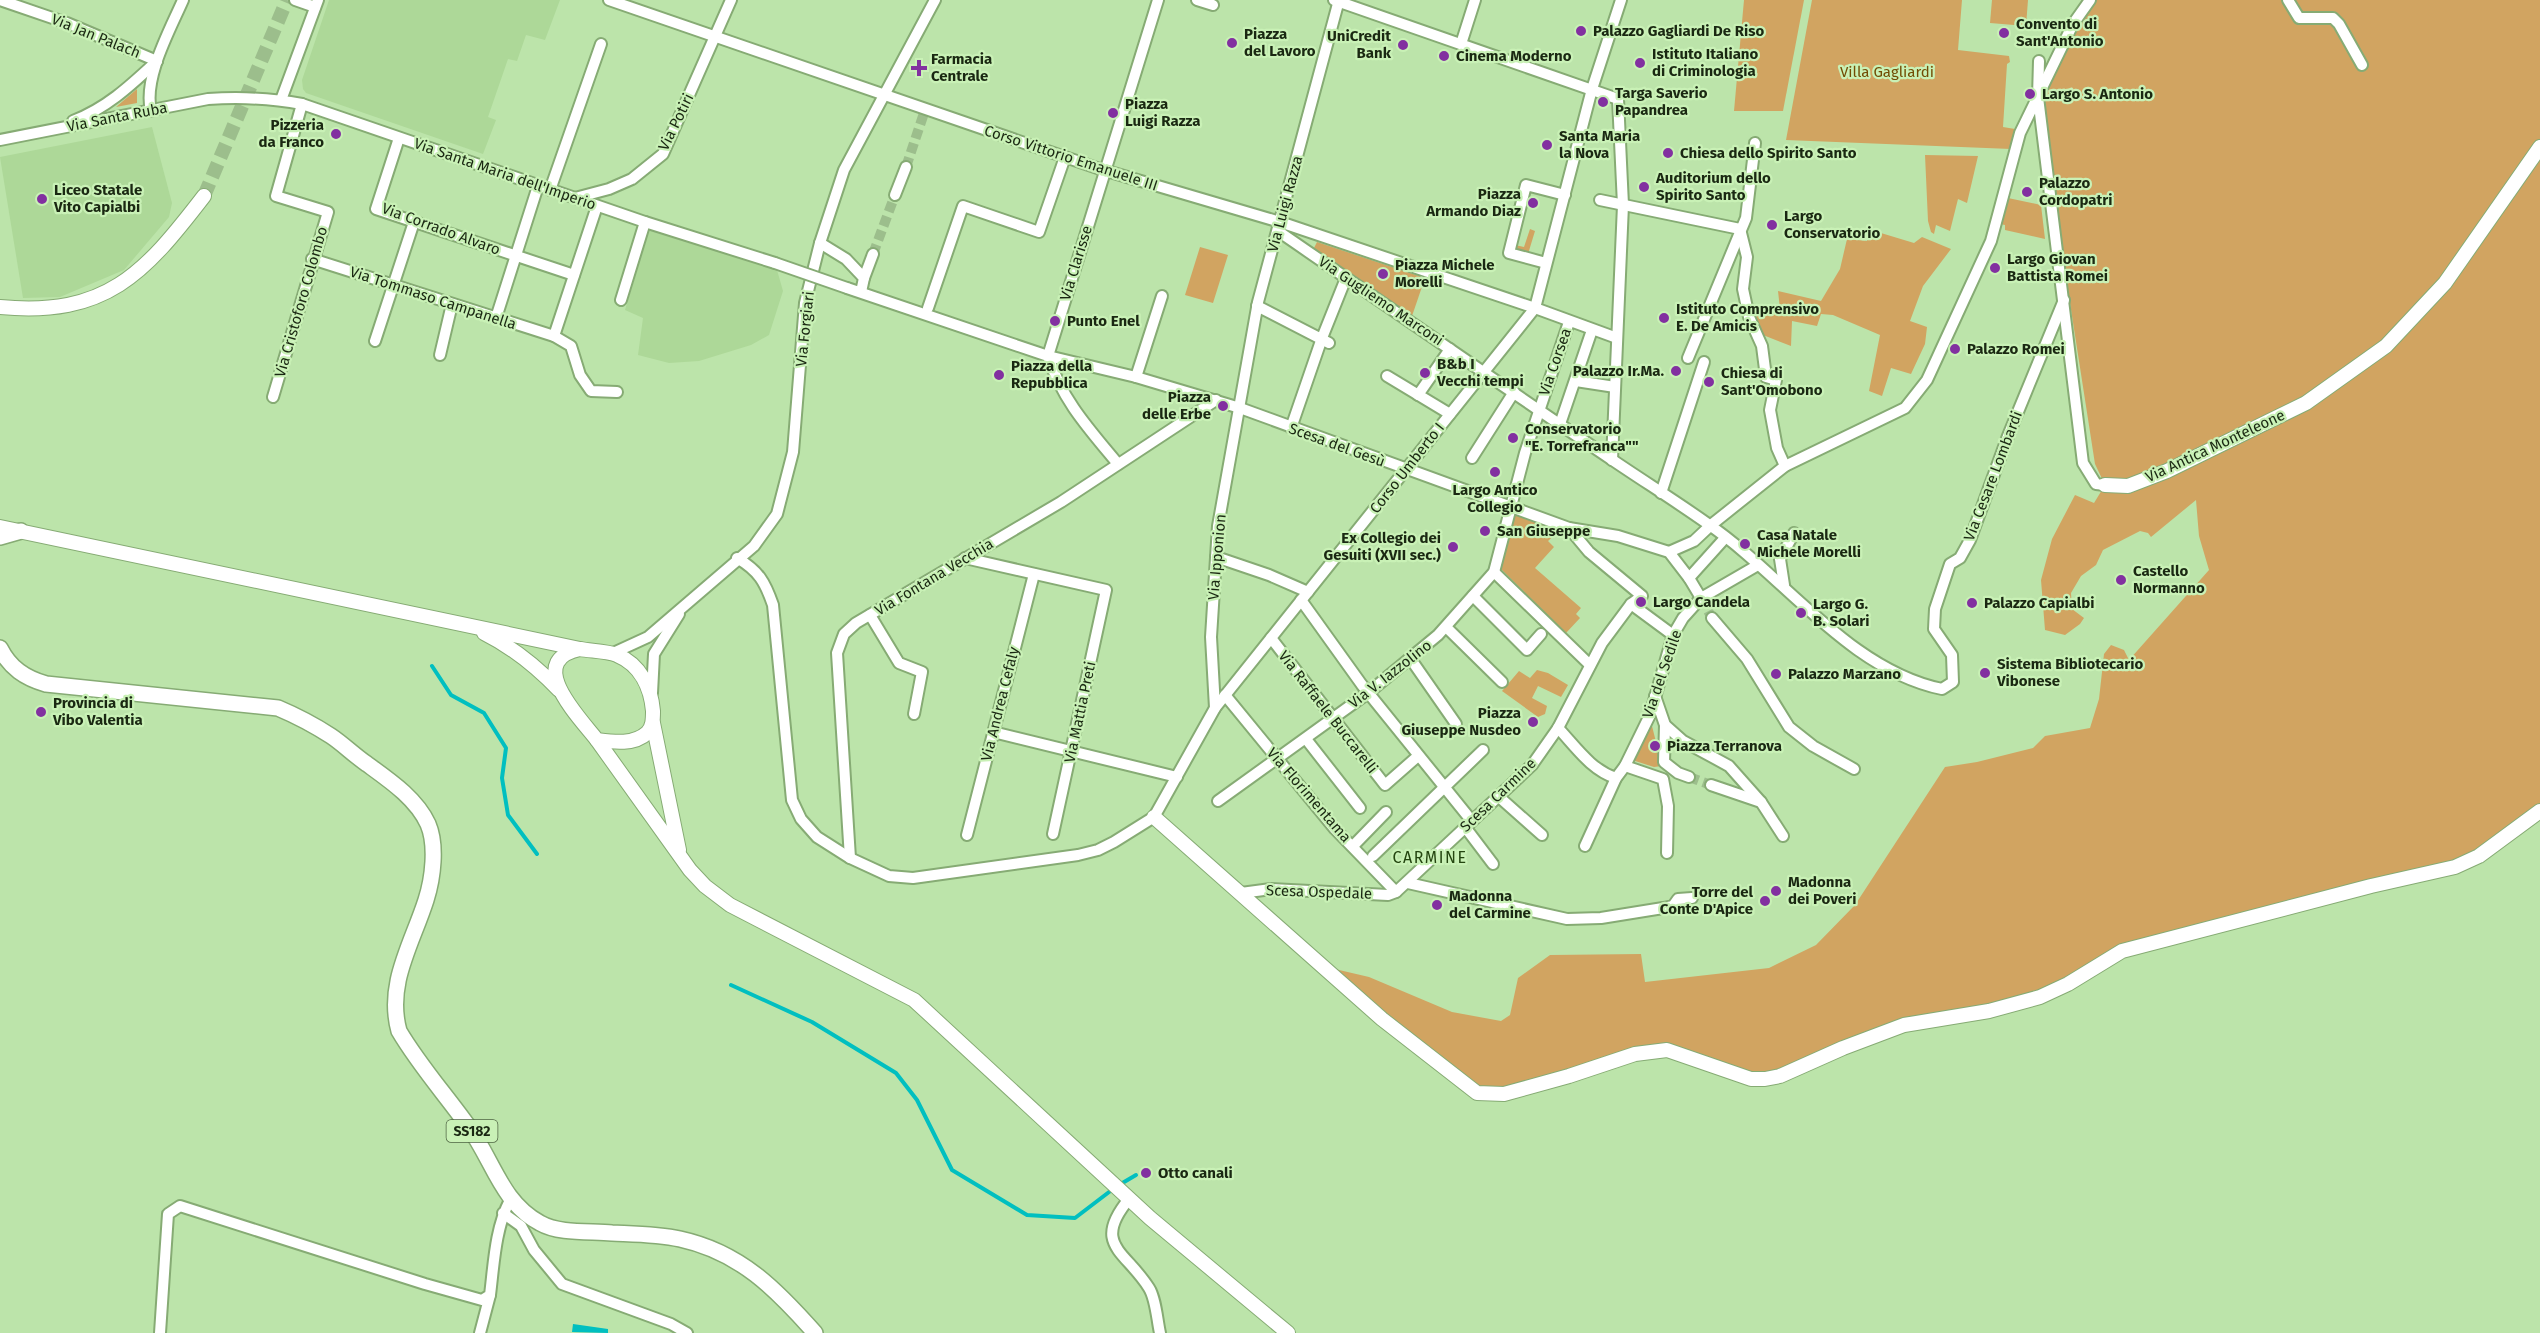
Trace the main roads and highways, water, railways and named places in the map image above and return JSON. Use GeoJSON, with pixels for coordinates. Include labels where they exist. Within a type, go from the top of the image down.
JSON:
{"type":"FeatureCollection","features":[{"type":"Feature","properties":{"kind":"main road"},"geometry":{"type":"LineString","coordinates":[[0,537],[21,531]]}},
{"type":"Feature","properties":{"kind":"main road","name":"SS182"},"geometry":{"type":"LineString","coordinates":[[0,648],[10,664],[21,674],[46,684],[279,708],[332,736],[390,780],[411,800],[428,825],[432,839],[432,864],[426,899],[396,984],[395,1016],[399,1031],[470,1129],[507,1207],[521,1211],[542,1225],[561,1229],[666,1237],[710,1248],[732,1258],[763,1279],[779,1293],[815,1333]]}},
{"type":"Feature","properties":{"kind":"water"},"geometry":{"type":"Polygon","coordinates":[[[573,1324],[608,1329],[608,1333],[572,1332],[573,1324]]]}},
{"type":"Feature","properties":{"kind":"waterway"},"geometry":{"type":"LineString","coordinates":[[432,666],[451,695],[484,713],[506,748],[502,778],[508,815],[537,854]]}},
{"type":"Feature","properties":{"kind":"waterway"},"geometry":{"type":"LineString","coordinates":[[731,985],[812,1022],[896,1073],[917,1100],[952,1170],[1027,1215],[1075,1218],[1113,1189]]}},
{"type":"Feature","properties":{"kind":"waterway"},"geometry":{"type":"LineString","coordinates":[[1119,1185],[1136,1175]]}},
{"type":"Feature","properties":{"kind":"tunnel"},"geometry":{"type":"LineString","coordinates":[[204,196],[287,0]]}},
{"type":"Feature","properties":{"kind":"tunnel"},"geometry":{"type":"LineString","coordinates":[[906,167],[924,113]]}},
{"type":"Feature","properties":{"kind":"tunnel"},"geometry":{"type":"LineString","coordinates":[[873,254],[895,195]]}},
{"type":"Feature","properties":{"kind":"tunnel"},"geometry":{"type":"LineString","coordinates":[[1701,598],[1712,618]]}},
{"type":"Feature","properties":{"kind":"tunnel"},"geometry":{"type":"LineString","coordinates":[[1689,777],[1711,785]]}},
{"type":"Feature","properties":{"kind":"place","name":"Palazzo Gagliardi De Riso"},"geometry":{"type":"Point","coordinates":[1581,31]}},
{"type":"Feature","properties":{"kind":"place","name":"Convento di Sant'Antonio"},"geometry":{"type":"Point","coordinates":[2004,33]}},
{"type":"Feature","properties":{"kind":"place","name":"Piazza del Lavoro"},"geometry":{"type":"Point","coordinates":[1232,43]}},
{"type":"Feature","properties":{"kind":"place","name":"UniCredit Bank"},"geometry":{"type":"Point","coordinates":[1403,45]}},
{"type":"Feature","properties":{"kind":"place","name":"Cinema Moderno"},"geometry":{"type":"Point","coordinates":[1444,56]}},
{"type":"Feature","properties":{"kind":"place","name":"Istituto Italiano di Criminologia"},"geometry":{"type":"Point","coordinates":[1640,63]}},
{"type":"Feature","properties":{"kind":"place","name":"Farmacia Centrale"},"geometry":{"type":"Point","coordinates":[919,68]}},
{"type":"Feature","properties":{"kind":"place","name":"Largo S. Antonio"},"geometry":{"type":"Point","coordinates":[2030,94]}},
{"type":"Feature","properties":{"kind":"place","name":"Targa Saverio Papandrea"},"geometry":{"type":"Point","coordinates":[1603,102]}},
{"type":"Feature","properties":{"kind":"place","name":"Piazza Luigi Razza"},"geometry":{"type":"Point","coordinates":[1113,113]}},
{"type":"Feature","properties":{"kind":"place","name":"Pizzeria da Franco"},"geometry":{"type":"Point","coordinates":[336,134]}},
{"type":"Feature","properties":{"kind":"place","name":"Santa Maria la Nova"},"geometry":{"type":"Point","coordinates":[1547,145]}},
{"type":"Feature","properties":{"kind":"place","name":"Chiesa dello Spirito Santo"},"geometry":{"type":"Point","coordinates":[1668,153]}},
{"type":"Feature","properties":{"kind":"place","name":"Auditorium dello Spirito Santo"},"geometry":{"type":"Point","coordinates":[1644,187]}},
{"type":"Feature","properties":{"kind":"place","name":"Palazzo Cordopatri"},"geometry":{"type":"Point","coordinates":[2027,192]}},
{"type":"Feature","properties":{"kind":"place","name":"Liceo Statale Vito Capialbi"},"geometry":{"type":"Point","coordinates":[42,199]}},
{"type":"Feature","properties":{"kind":"place","name":"Piazza Armando Diaz"},"geometry":{"type":"Point","coordinates":[1533,203]}},
{"type":"Feature","properties":{"kind":"place","name":"Largo Conservatorio"},"geometry":{"type":"Point","coordinates":[1772,225]}},
{"type":"Feature","properties":{"kind":"place","name":"Largo Giovan Battista Romei"},"geometry":{"type":"Point","coordinates":[1995,268]}},
{"type":"Feature","properties":{"kind":"place","name":"Piazza Michele Morelli"},"geometry":{"type":"Point","coordinates":[1383,274]}},
{"type":"Feature","properties":{"kind":"place","name":"Istituto Comprensivo E. De Amicis"},"geometry":{"type":"Point","coordinates":[1664,318]}},
{"type":"Feature","properties":{"kind":"place","name":"Punto Enel"},"geometry":{"type":"Point","coordinates":[1055,321]}},
{"type":"Feature","properties":{"kind":"place","name":"Palazzo Romei"},"geometry":{"type":"Point","coordinates":[1955,349]}},
{"type":"Feature","properties":{"kind":"place","name":"Palazzo Ir.Ma."},"geometry":{"type":"Point","coordinates":[1676,371]}},
{"type":"Feature","properties":{"kind":"place","name":"B&b I Vecchi tempi"},"geometry":{"type":"Point","coordinates":[1425,373]}},
{"type":"Feature","properties":{"kind":"place","name":"Piazza della Repubblica"},"geometry":{"type":"Point","coordinates":[999,375]}},
{"type":"Feature","properties":{"kind":"place","name":"Chiesa di Sant'Omobono"},"geometry":{"type":"Point","coordinates":[1709,382]}},
{"type":"Feature","properties":{"kind":"place","name":"Piazza delle Erbe"},"geometry":{"type":"Point","coordinates":[1223,406]}},
{"type":"Feature","properties":{"kind":"place","name":"Conservatorio \"E. Torrefranca\"\""},"geometry":{"type":"Point","coordinates":[1513,438]}},
{"type":"Feature","properties":{"kind":"place","name":"Largo Antico Collegio"},"geometry":{"type":"Point","coordinates":[1495,472]}},
{"type":"Feature","properties":{"kind":"place","name":"San Giuseppe"},"geometry":{"type":"Point","coordinates":[1485,531]}},
{"type":"Feature","properties":{"kind":"place","name":"Casa Natale Michele Morelli"},"geometry":{"type":"Point","coordinates":[1745,544]}},
{"type":"Feature","properties":{"kind":"place","name":"Ex Collegio dei Gesuiti (XVII sec.)"},"geometry":{"type":"Point","coordinates":[1453,547]}},
{"type":"Feature","properties":{"kind":"place","name":"Castello Normanno"},"geometry":{"type":"Point","coordinates":[2121,580]}},
{"type":"Feature","properties":{"kind":"place","name":"Largo Candela"},"geometry":{"type":"Point","coordinates":[1641,602]}},
{"type":"Feature","properties":{"kind":"place","name":"Palazzo Capialbi"},"geometry":{"type":"Point","coordinates":[1972,603]}},
{"type":"Feature","properties":{"kind":"place","name":"Largo G. B. Solari"},"geometry":{"type":"Point","coordinates":[1801,613]}},
{"type":"Feature","properties":{"kind":"place","name":"Sistema Bibliotecario Vibonese"},"geometry":{"type":"Point","coordinates":[1985,673]}},
{"type":"Feature","properties":{"kind":"place","name":"Palazzo Marzano"},"geometry":{"type":"Point","coordinates":[1776,674]}},
{"type":"Feature","properties":{"kind":"place","name":"Provincia di Vibo Valentia"},"geometry":{"type":"Point","coordinates":[41,712]}},
{"type":"Feature","properties":{"kind":"place","name":"Piazza Giuseppe Nusdeo"},"geometry":{"type":"Point","coordinates":[1533,722]}},
{"type":"Feature","properties":{"kind":"place","name":"Piazza Terranova"},"geometry":{"type":"Point","coordinates":[1655,746]}},
{"type":"Feature","properties":{"kind":"place","name":"Madonna dei Poveri"},"geometry":{"type":"Point","coordinates":[1776,891]}},
{"type":"Feature","properties":{"kind":"place","name":"Torre del Conte D'Apice"},"geometry":{"type":"Point","coordinates":[1765,901]}},
{"type":"Feature","properties":{"kind":"place","name":"Madonna del Carmine"},"geometry":{"type":"Point","coordinates":[1437,905]}},
{"type":"Feature","properties":{"kind":"place","name":"Otto canali"},"geometry":{"type":"Point","coordinates":[1146,1173]}},
{"type":"Feature","properties":{"kind":"district","name":"CARMINE"},"geometry":{"type":"Point","coordinates":[1430,857]}},
{"type":"Feature","properties":{"kind":"park label","name":"Villa Gagliardi"},"geometry":{"type":"Point","coordinates":[1887,72]}}]}
